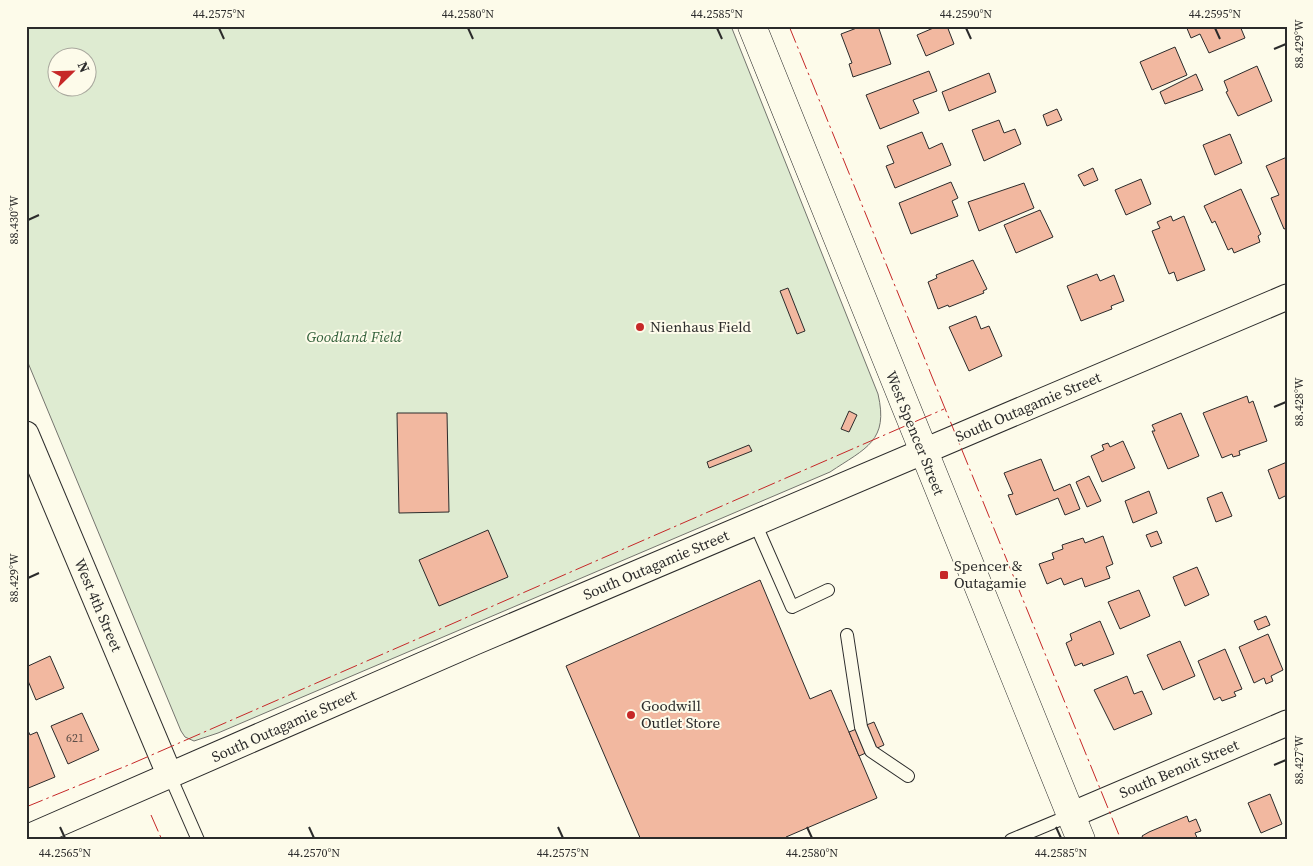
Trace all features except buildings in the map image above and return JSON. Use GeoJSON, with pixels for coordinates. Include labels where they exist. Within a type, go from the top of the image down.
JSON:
{"type":"FeatureCollection","features":[{"type":"Feature","properties":{"kind":"street","name":"West Spencer Street"},"geometry":{"type":"LineString","coordinates":[[752,26],[922,452],[1081,840]]}},
{"type":"Feature","properties":{"kind":"street","name":"South Outagamie Street"},"geometry":{"type":"LineString","coordinates":[[26,838],[475,642],[1287,297]]}},
{"type":"Feature","properties":{"kind":"street","name":"West 4th Street"},"geometry":{"type":"LineString","coordinates":[[26,434],[170,776]]}},
{"type":"Feature","properties":{"kind":"street","name":"South Benoit Street"},"geometry":{"type":"LineString","coordinates":[[1071,815],[1287,723]]}},
{"type":"Feature","properties":{"kind":"lane"},"geometry":{"type":"LineString","coordinates":[[755,523],[792,607],[828,590]]}},
{"type":"Feature","properties":{"kind":"lane"},"geometry":{"type":"LineString","coordinates":[[847,635],[861,727],[871,751],[908,776]]}},
{"type":"Feature","properties":{"kind":"lane"},"geometry":{"type":"LineString","coordinates":[[170,776],[198,840]]}},
{"type":"Feature","properties":{"kind":"lane"},"geometry":{"type":"LineString","coordinates":[[1011,840],[1071,815]]}},
{"type":"Feature","properties":{"kind":"green space","name":"Goodland Field"},"geometry":{"type":"Polygon","coordinates":[[[26,26],[731,26],[878,394],[881,410],[880,423],[872,442],[830,472],[218,733],[194,741],[185,737],[26,358],[26,26]]]}},
{"type":"Feature","properties":{"kind":"power"},"geometry":{"type":"LineString","coordinates":[[789,26],[1121,840]]}},
{"type":"Feature","properties":{"kind":"power"},"geometry":{"type":"LineString","coordinates":[[26,807],[131,764],[944,409]]}},
{"type":"Feature","properties":{"kind":"power"},"geometry":{"type":"LineString","coordinates":[[151,815],[162,840]]}},
{"type":"Feature","properties":{"kind":"place","name":"Nienhaus Field"},"geometry":{"type":"Point","coordinates":[640,327]}},
{"type":"Feature","properties":{"kind":"place","name":"Spencer & Outagamie"},"geometry":{"type":"Point","coordinates":[944,575]}},
{"type":"Feature","properties":{"kind":"place","name":"Goodwill Outlet Store"},"geometry":{"type":"Point","coordinates":[631,715]}}]}
